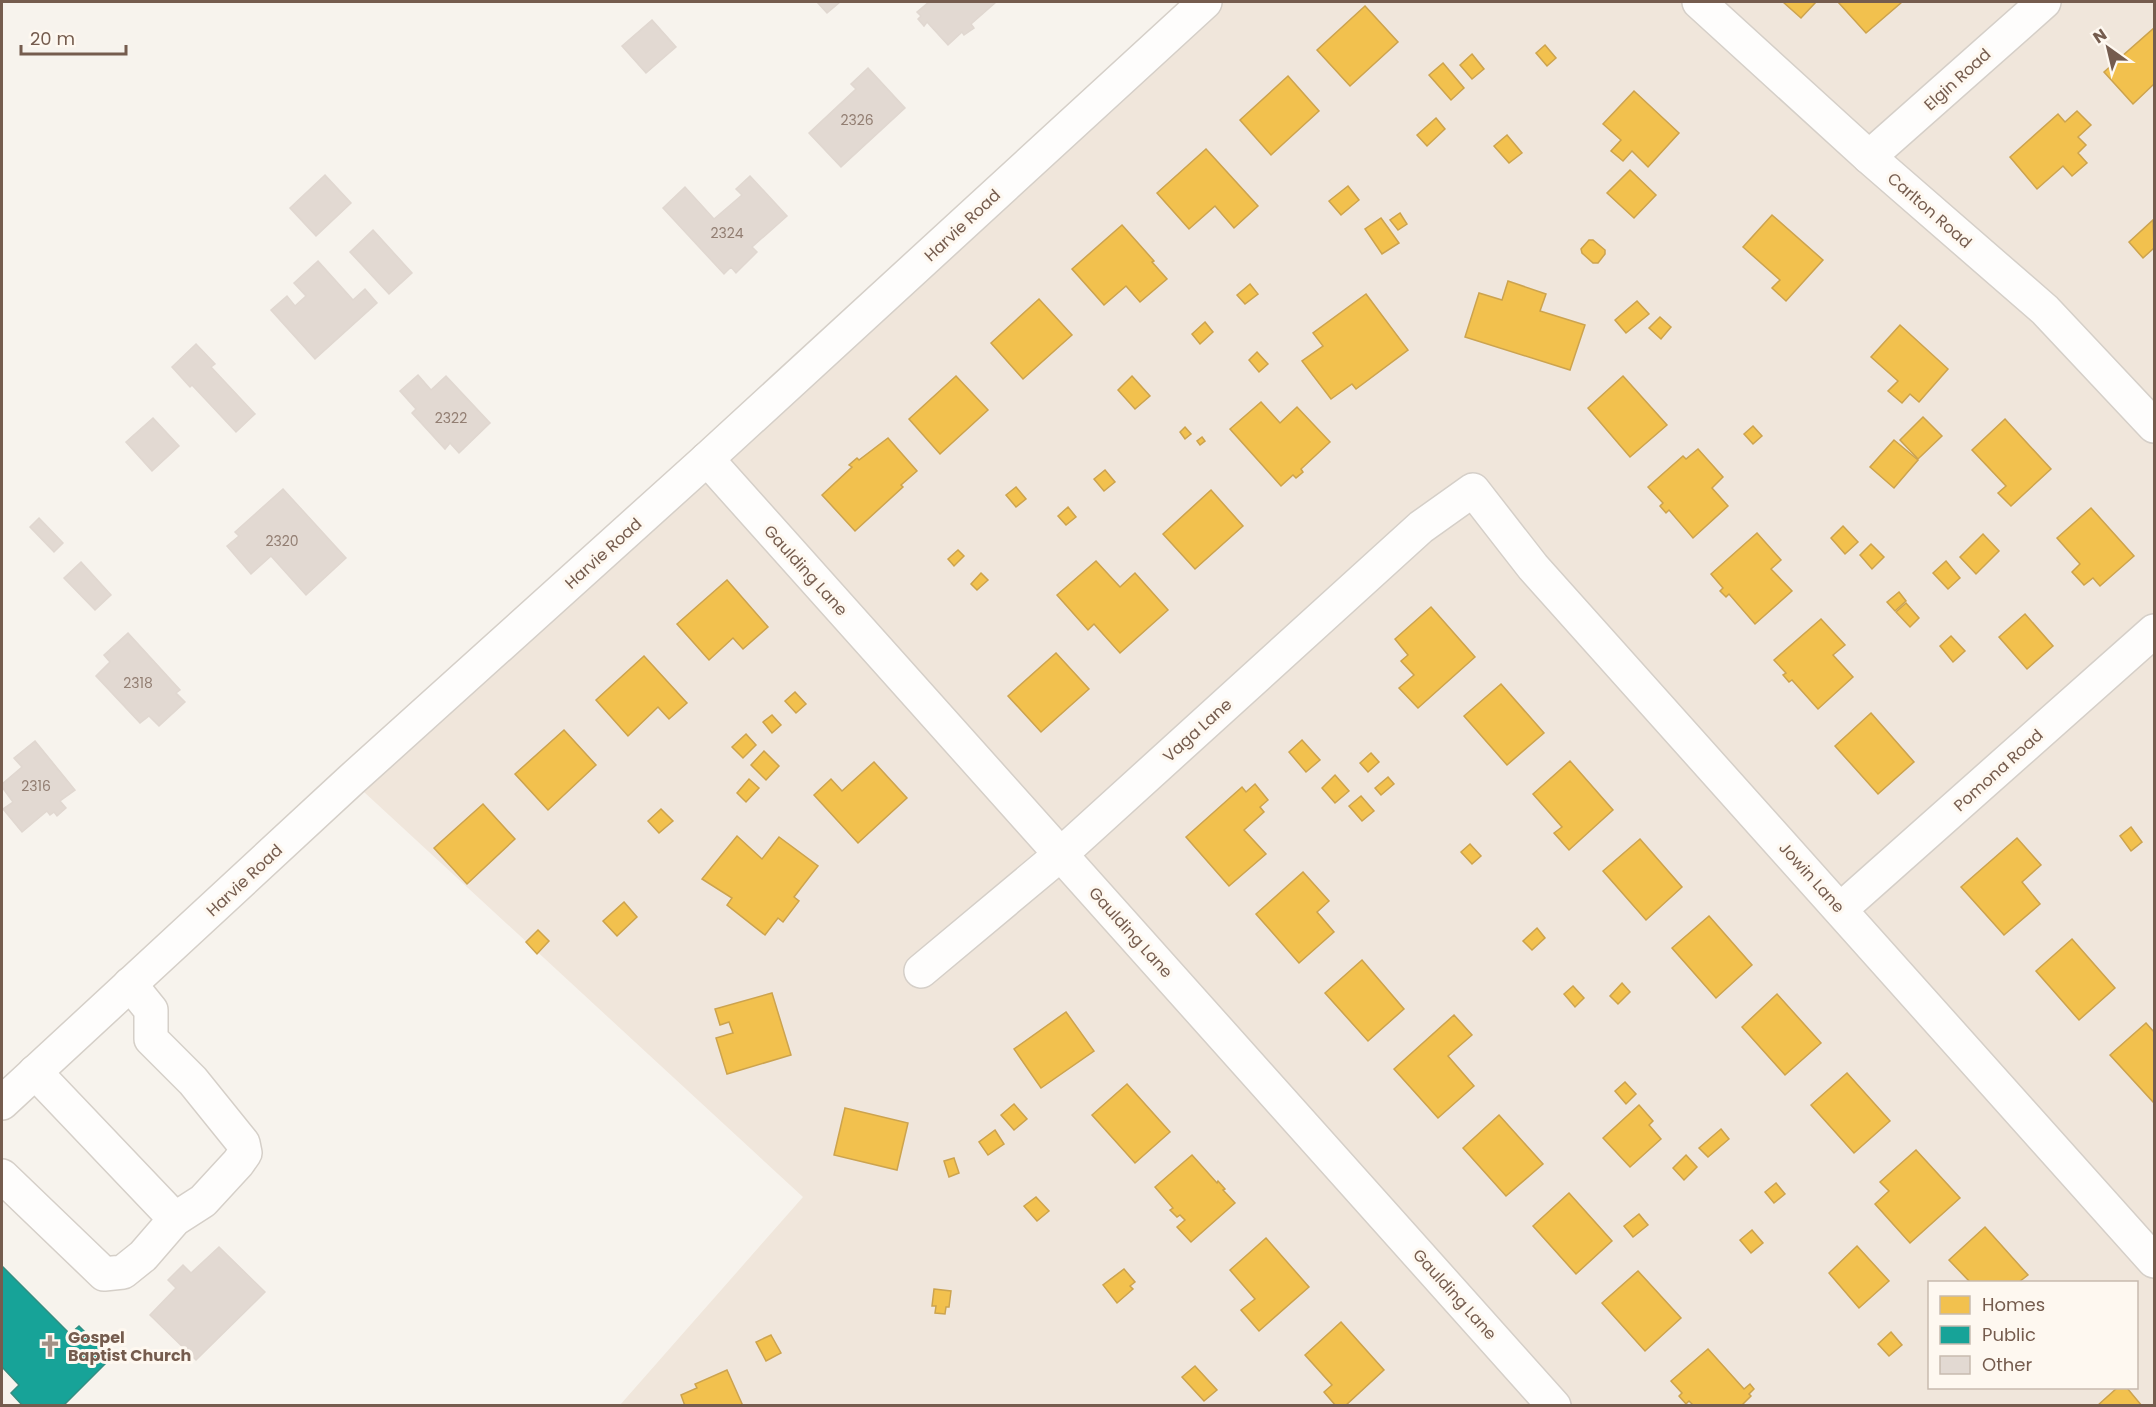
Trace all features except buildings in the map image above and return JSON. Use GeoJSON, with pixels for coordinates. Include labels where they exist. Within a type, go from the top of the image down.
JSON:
{"type":"FeatureCollection","features":[{"type":"Feature","properties":{"kind":"street","name":"Harvie Road"},"geometry":{"type":"LineString","coordinates":[[2,1103],[351,780],[707,459],[1205,2]]}},
{"type":"Feature","properties":{"kind":"street","name":"Carlton Road"},"geometry":{"type":"LineString","coordinates":[[1699,2],[1869,157],[2045,310],[2154,426]]}},
{"type":"Feature","properties":{"kind":"street","name":"Elgin Road"},"geometry":{"type":"LineString","coordinates":[[1869,157],[2044,2]]}},
{"type":"Feature","properties":{"kind":"street","name":"Gaulding Lane"},"geometry":{"type":"LineString","coordinates":[[707,459],[1554,1406]]}},
{"type":"Feature","properties":{"kind":"street","name":"Vaga Lane"},"geometry":{"type":"LineString","coordinates":[[921,971],[1061,854],[1421,527],[1473,490]]}},
{"type":"Feature","properties":{"kind":"street","name":"Jowin Lane"},"geometry":{"type":"LineString","coordinates":[[1473,490],[1533,567],[2154,1261]]}},
{"type":"Feature","properties":{"kind":"street","name":"Pomona Road"},"geometry":{"type":"LineString","coordinates":[[1841,909],[2154,632]]}},
{"type":"Feature","properties":{"kind":"street"},"geometry":{"type":"LineString","coordinates":[[2,1176],[104,1274],[123,1272],[142,1257],[175,1219],[203,1201],[245,1153],[243,1143],[193,1081],[151,1039],[151,1010],[130,984]]}},
{"type":"Feature","properties":{"kind":"street"},"geometry":{"type":"LineString","coordinates":[[35,1072],[175,1219]]}},
{"type":"Feature","properties":{"kind":"shaded area"},"geometry":{"type":"Polygon","coordinates":[[[1213,2],[2154,2],[2154,1405],[620,1405],[803,1197],[351,780],[1213,2]]]}},
{"type":"Feature","properties":{"kind":"place","name":"Gospel Baptist Church"},"geometry":{"type":"Point","coordinates":[50,1346]}}]}
